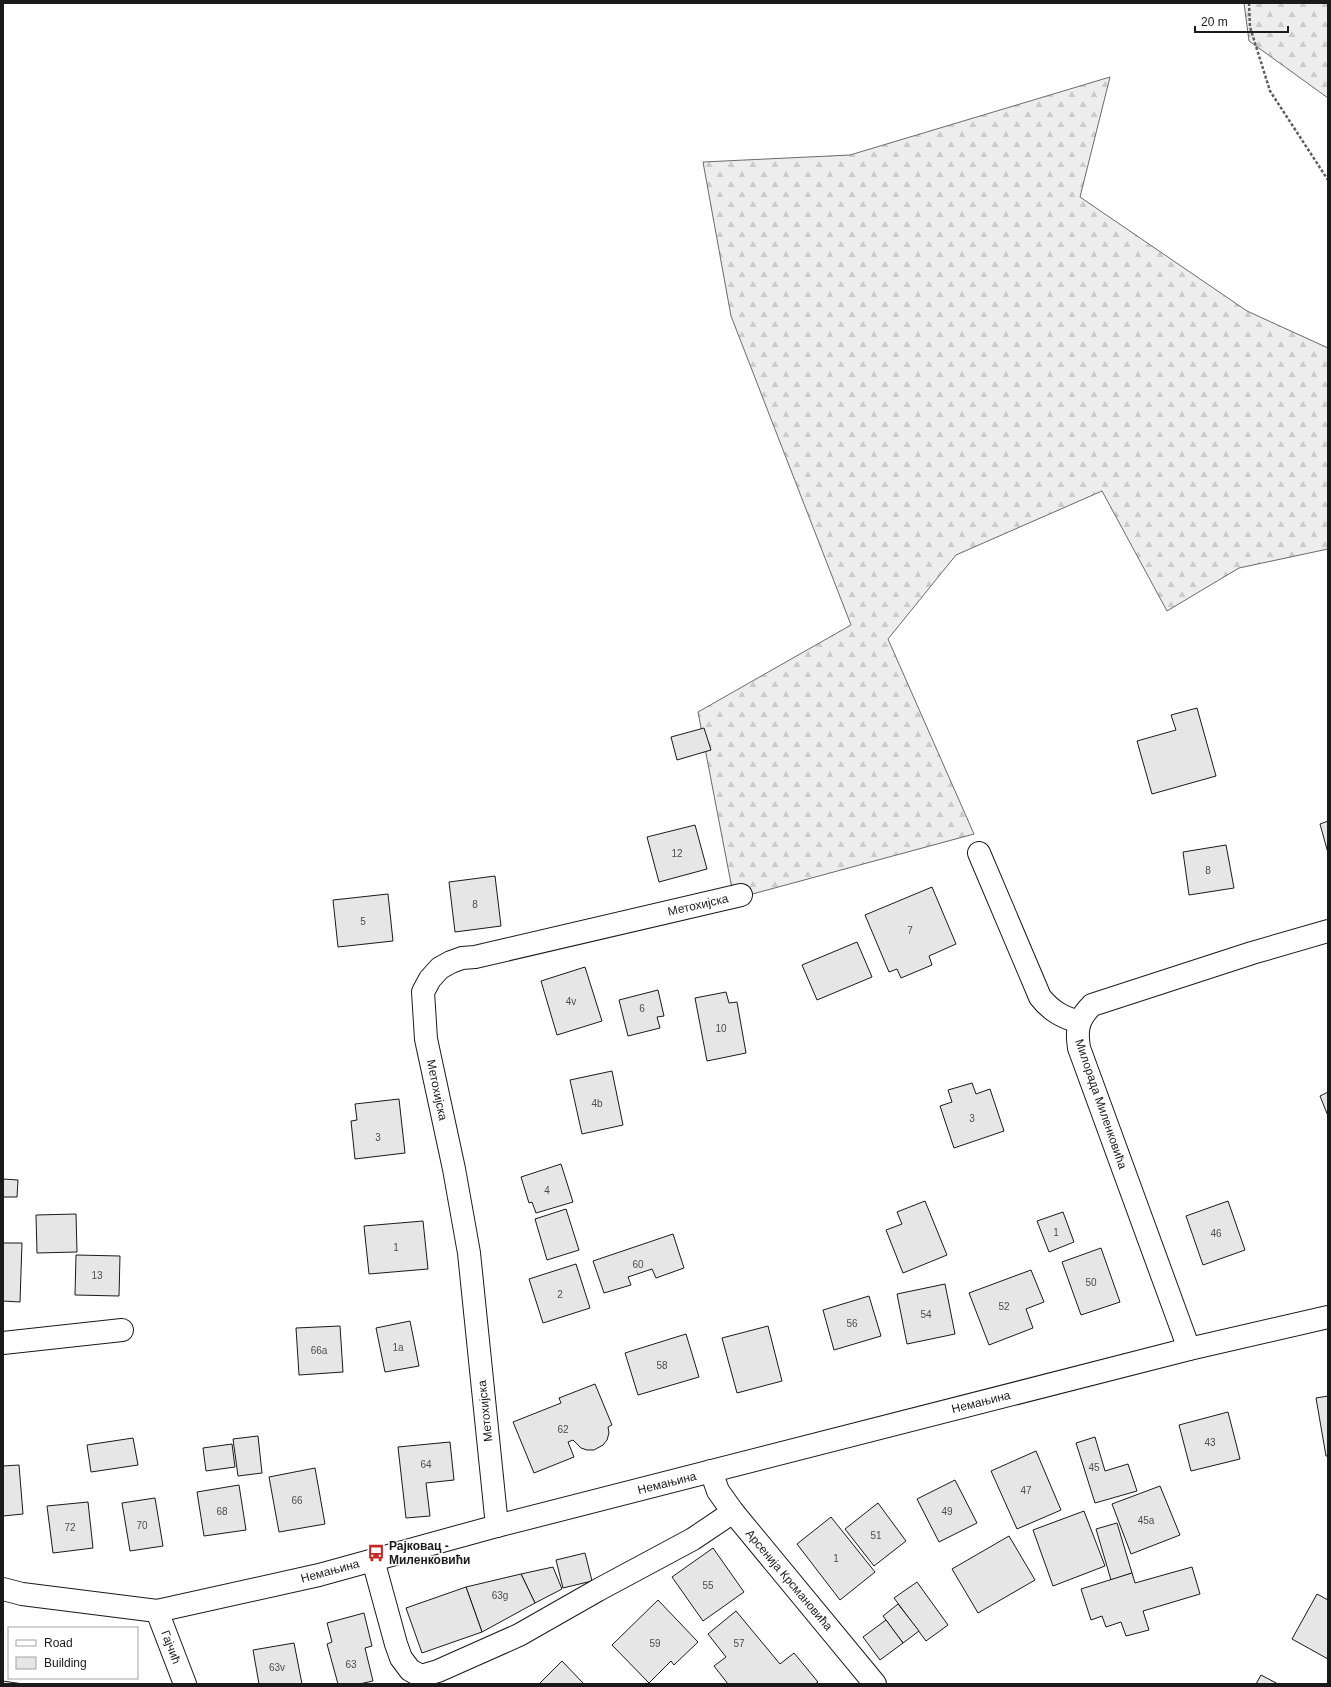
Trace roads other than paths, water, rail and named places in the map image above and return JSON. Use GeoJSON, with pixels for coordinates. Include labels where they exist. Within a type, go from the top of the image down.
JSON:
{"type":"FeatureCollection","features":[{"type":"Feature","properties":{"kind":"street"},"geometry":{"type":"LineString","coordinates":[[979,853],[1040,997],[1054,1012],[1062,1017],[1079,1022]]}},
{"type":"Feature","properties":{"kind":"street","name":"Метохијска"},"geometry":{"type":"LineString","coordinates":[[497,1526],[469,1253],[454,1169],[426,1039],[423,992],[430,979],[440,968],[450,962],[462,958],[475,957],[741,894]]}},
{"type":"Feature","properties":{"kind":"street","name":"Милорада Миленковића"},"geometry":{"type":"LineString","coordinates":[[1189,1349],[1079,1048],[1077,1035],[1079,1022],[1084,1013],[1092,1005],[1252,953],[1328,931]]}},
{"type":"Feature","properties":{"kind":"street","name":"Немањина"},"geometry":{"type":"LineString","coordinates":[[3,1589],[22,1594],[157,1611],[260,1589],[497,1526],[1189,1349],[1328,1317]]}},
{"type":"Feature","properties":{"kind":"street"},"geometry":{"type":"LineString","coordinates":[[3,1343],[122,1330]]}},
{"type":"Feature","properties":{"kind":"street","name":"Арсенија Крсмановића"},"geometry":{"type":"LineString","coordinates":[[711,1471],[718,1491],[733,1512],[875,1684]]}},
{"type":"Feature","properties":{"kind":"street"},"geometry":{"type":"LineString","coordinates":[[373,1560],[401,1658],[410,1670],[421,1676],[519,1635],[598,1590],[693,1539],[733,1512]]}},
{"type":"Feature","properties":{"kind":"street","name":"Гајчић"},"geometry":{"type":"LineString","coordinates":[[157,1611],[185,1684]]}},
{"type":"Feature","properties":{"kind":"place","name":"Рајковац - Миленковићи"},"geometry":{"type":"Point","coordinates":[376,1553]}}]}
